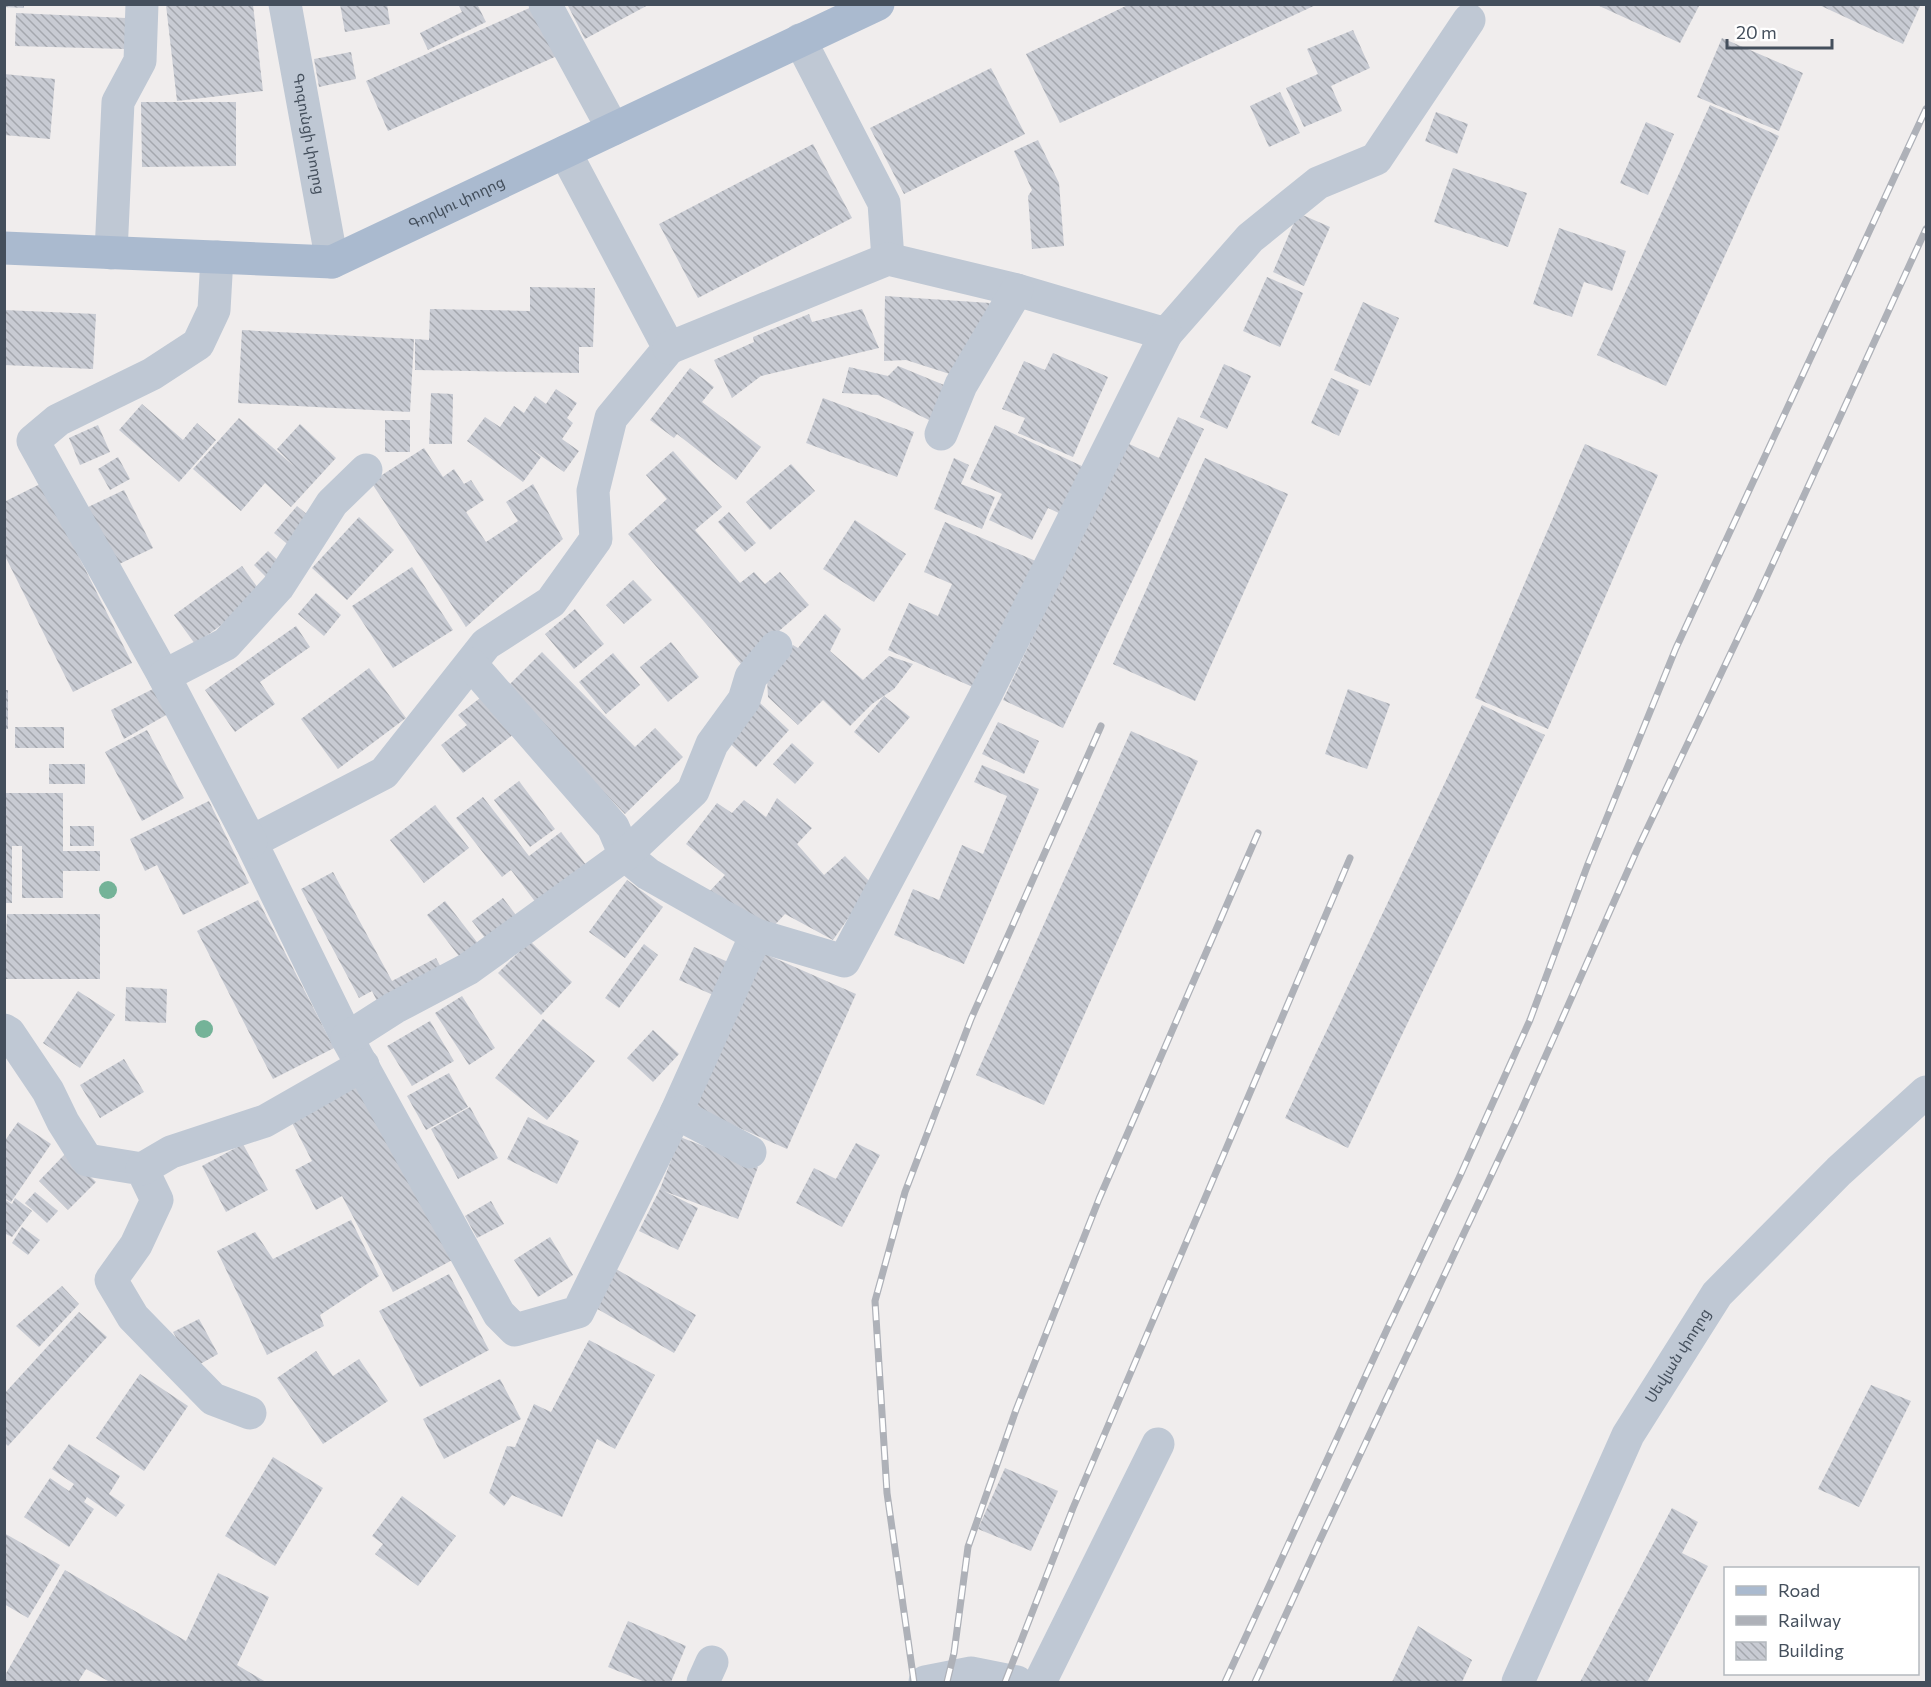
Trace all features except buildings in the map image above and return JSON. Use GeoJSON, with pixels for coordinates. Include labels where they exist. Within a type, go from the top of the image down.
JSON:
{"type":"FeatureCollection","features":[{"type":"Feature","properties":{"kind":"main road","name":"Գորկու փողոց"},"geometry":{"type":"LineString","coordinates":[[4,248],[332,262],[878,4]]}},
{"type":"Feature","properties":{"kind":"street"},"geometry":{"type":"LineString","coordinates":[[111,253],[118,102],[140,61],[142,4]]}},
{"type":"Feature","properties":{"kind":"street","name":"Գոգունցի փողոց"},"geometry":{"type":"LineString","coordinates":[[285,4],[332,262]]}},
{"type":"Feature","properties":{"kind":"street"},"geometry":{"type":"LineString","coordinates":[[545,4],[613,129]]}},
{"type":"Feature","properties":{"kind":"street"},"geometry":{"type":"LineString","coordinates":[[471,664],[613,827],[625,855],[648,874],[756,934],[844,961],[984,698],[1166,334],[1250,238],[1318,183],[1376,159],[1469,20]]}},
{"type":"Feature","properties":{"kind":"street"},"geometry":{"type":"LineString","coordinates":[[800,40],[885,203],[888,259]]}},
{"type":"Feature","properties":{"kind":"street"},"geometry":{"type":"LineString","coordinates":[[565,152],[669,348]]}},
{"type":"Feature","properties":{"kind":"street"},"geometry":{"type":"LineString","coordinates":[[217,257],[214,310],[198,344],[152,374],[58,420],[33,441],[164,676],[251,842],[355,1052],[499,1314],[515,1330],[578,1312],[676,1113],[756,934]]}},
{"type":"Feature","properties":{"kind":"street"},"geometry":{"type":"LineString","coordinates":[[251,842],[384,773],[486,644],[551,602],[596,539],[593,491],[611,418],[669,348],[888,259],[1017,290],[1166,334]]}},
{"type":"Feature","properties":{"kind":"street"},"geometry":{"type":"LineString","coordinates":[[941,434],[961,385],[1017,290]]}},
{"type":"Feature","properties":{"kind":"street"},"geometry":{"type":"LineString","coordinates":[[164,676],[226,644],[278,587],[332,503],[366,471]]}},
{"type":"Feature","properties":{"kind":"street"},"geometry":{"type":"LineString","coordinates":[[4,1030],[9,1033],[48,1091],[63,1122],[87,1160],[142,1169],[171,1152],[265,1121],[355,1052],[394,1008],[468,969],[625,855],[693,791],[712,744],[744,700],[751,677],[776,647]]}},
{"type":"Feature","properties":{"kind":"street","name":"Սեվյան փողոց"},"geometry":{"type":"LineString","coordinates":[[1518,1683],[1628,1435],[1717,1294],[1839,1171],[1926,1092]]}},
{"type":"Feature","properties":{"kind":"street"},"geometry":{"type":"LineString","coordinates":[[676,1113],[750,1152]]}},
{"type":"Feature","properties":{"kind":"street"},"geometry":{"type":"LineString","coordinates":[[142,1169],[158,1200],[136,1245],[111,1281],[133,1317],[213,1399],[250,1413]]}},
{"type":"Feature","properties":{"kind":"street"},"geometry":{"type":"LineString","coordinates":[[1040,1683],[1158,1444]]}},
{"type":"Feature","properties":{"kind":"street"},"geometry":{"type":"LineString","coordinates":[[925,1683],[971,1673],[1017,1683]]}},
{"type":"Feature","properties":{"kind":"railway"},"geometry":{"type":"LineString","coordinates":[[1225,1682],[1530,1020],[1588,864],[1676,648],[1926,109]]}},
{"type":"Feature","properties":{"kind":"railway"},"geometry":{"type":"LineString","coordinates":[[1255,1682],[1519,1116],[1637,850],[1757,598],[1926,229]]}},
{"type":"Feature","properties":{"kind":"railway"},"geometry":{"type":"LineString","coordinates":[[914,1682],[887,1493],[875,1301],[905,1192],[971,1019],[1101,726]]}},
{"type":"Feature","properties":{"kind":"railway"},"geometry":{"type":"LineString","coordinates":[[947,1682],[954,1653],[968,1547],[1016,1410],[1099,1199],[1258,833]]}},
{"type":"Feature","properties":{"kind":"railway"},"geometry":{"type":"LineString","coordinates":[[1005,1682],[1073,1508],[1350,858]]}}]}
